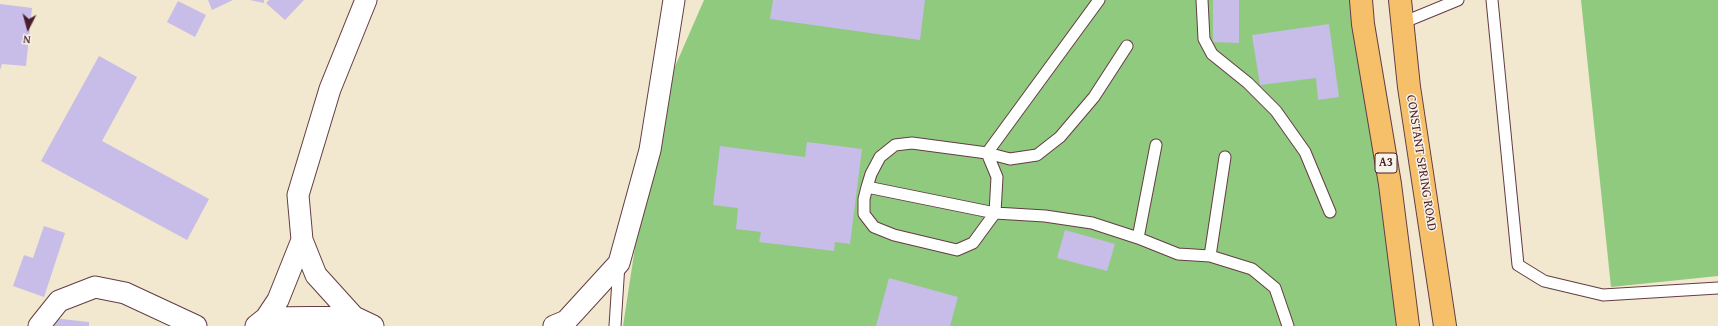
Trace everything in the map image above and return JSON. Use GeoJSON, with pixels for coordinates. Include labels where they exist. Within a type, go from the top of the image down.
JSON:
{"type":"FeatureCollection","features":[{"type":"Feature","properties":{"kind":"main road","name":"A3"},"geometry":{"type":"LineString","coordinates":[[1361,0],[1363,24],[1390,184],[1408,326]]}},
{"type":"Feature","properties":{"kind":"main road","name":"CONSTANT SPRING ROAD"},"geometry":{"type":"LineString","coordinates":[[1400,0],[1409,87],[1446,326]]}},
{"type":"Feature","properties":{"kind":"street"},"geometry":{"type":"LineString","coordinates":[[366,0],[330,89],[298,195],[302,240],[316,275],[354,317],[374,326]]}},
{"type":"Feature","properties":{"kind":"street"},"geometry":{"type":"LineString","coordinates":[[554,326],[566,321],[620,263],[650,150],[674,0]]}},
{"type":"Feature","properties":{"kind":"street"},"geometry":{"type":"LineString","coordinates":[[261,322],[278,300],[302,240]]}},
{"type":"Feature","properties":{"kind":"street"},"geometry":{"type":"LineString","coordinates":[[39,326],[59,301],[95,287],[125,293],[196,326]]}},
{"type":"Feature","properties":{"kind":"street"},"geometry":{"type":"LineString","coordinates":[[261,322],[354,317]]}},
{"type":"Feature","properties":{"kind":"lane"},"geometry":{"type":"LineString","coordinates":[[987,153],[1099,0]]}},
{"type":"Feature","properties":{"kind":"lane"},"geometry":{"type":"LineString","coordinates":[[1202,0],[1204,39],[1212,54],[1248,83],[1276,111],[1305,152],[1330,212]]}},
{"type":"Feature","properties":{"kind":"lane"},"geometry":{"type":"LineString","coordinates":[[1402,23],[1458,0]]}},
{"type":"Feature","properties":{"kind":"lane"},"geometry":{"type":"LineString","coordinates":[[1492,0],[1518,265],[1544,281],[1603,295],[1718,288]]}},
{"type":"Feature","properties":{"kind":"lane"},"geometry":{"type":"LineString","coordinates":[[987,153],[997,177],[995,213],[973,243],[957,250],[894,235],[874,227],[864,214],[864,199],[870,174],[880,157],[895,145],[912,143],[987,153],[1010,159],[1037,155],[1060,136],[1094,97],[1127,46]]}},
{"type":"Feature","properties":{"kind":"lane"},"geometry":{"type":"LineString","coordinates":[[1138,238],[1156,145]]}},
{"type":"Feature","properties":{"kind":"lane"},"geometry":{"type":"LineString","coordinates":[[1210,256],[1225,157]]}},
{"type":"Feature","properties":{"kind":"lane"},"geometry":{"type":"LineString","coordinates":[[867,187],[995,213],[1045,216],[1092,223],[1138,238],[1178,254],[1210,256],[1252,269],[1275,288],[1288,326]]}},
{"type":"Feature","properties":{"kind":"lane"},"geometry":{"type":"LineString","coordinates":[[615,326],[620,263]]}},
{"type":"Feature","properties":{"kind":"green space"},"geometry":{"type":"Polygon","coordinates":[[[704,0],[1355,0],[1407,326],[623,326],[656,110],[704,0]]]}},
{"type":"Feature","properties":{"kind":"green space"},"geometry":{"type":"Polygon","coordinates":[[[1581,0],[1718,0],[1718,276],[1611,287],[1581,0]]]}},
{"type":"Feature","properties":{"kind":"building"},"geometry":{"type":"Polygon","coordinates":[[[208,0],[233,0],[212,10],[208,0]]]}},
{"type":"Feature","properties":{"kind":"building"},"geometry":{"type":"Polygon","coordinates":[[[250,0],[264,0],[264,3],[250,0]]]}},
{"type":"Feature","properties":{"kind":"building"},"geometry":{"type":"Polygon","coordinates":[[[269,0],[304,0],[285,20],[266,3],[269,0]]]}},
{"type":"Feature","properties":{"kind":"building"},"geometry":{"type":"Polygon","coordinates":[[[773,0],[925,0],[920,40],[770,19],[773,0]]]}},
{"type":"Feature","properties":{"kind":"building"},"geometry":{"type":"Polygon","coordinates":[[[1213,0],[1239,0],[1239,43],[1213,42],[1213,0]]]}},
{"type":"Feature","properties":{"kind":"building"},"geometry":{"type":"Polygon","coordinates":[[[178,1],[206,15],[195,37],[167,22],[178,1]]]}},
{"type":"Feature","properties":{"kind":"building"},"geometry":{"type":"Polygon","coordinates":[[[0,4],[32,8],[26,66],[2,64],[0,70],[0,4]]]}},
{"type":"Feature","properties":{"kind":"building"},"geometry":{"type":"Polygon","coordinates":[[[1329,24],[1339,97],[1318,100],[1316,78],[1260,85],[1252,35],[1329,24]]]}},
{"type":"Feature","properties":{"kind":"building"},"geometry":{"type":"Polygon","coordinates":[[[99,56],[137,77],[102,141],[209,199],[187,240],[41,161],[99,56]]]}},
{"type":"Feature","properties":{"kind":"building"},"geometry":{"type":"Polygon","coordinates":[[[807,142],[862,149],[850,244],[835,242],[834,251],[759,242],[761,232],[736,229],[738,208],[713,205],[720,146],[805,157],[807,142]]]}},
{"type":"Feature","properties":{"kind":"building"},"geometry":{"type":"Polygon","coordinates":[[[44,226],[65,233],[44,297],[13,286],[24,255],[33,258],[44,226]]]}},
{"type":"Feature","properties":{"kind":"building"},"geometry":{"type":"Polygon","coordinates":[[[1065,230],[1115,244],[1107,271],[1057,258],[1065,230]]]}},
{"type":"Feature","properties":{"kind":"building"},"geometry":{"type":"Polygon","coordinates":[[[889,278],[958,297],[950,326],[876,326],[889,278]]]}},
{"type":"Feature","properties":{"kind":"building"},"geometry":{"type":"Polygon","coordinates":[[[52,318],[89,322],[89,326],[52,326],[52,318]]]}}]}
